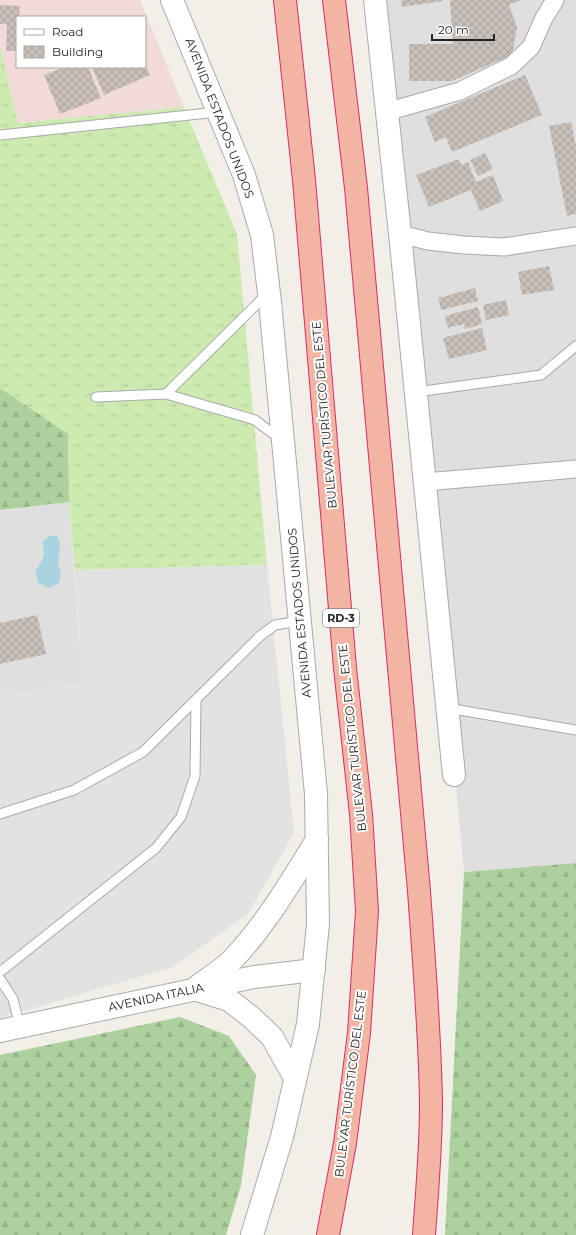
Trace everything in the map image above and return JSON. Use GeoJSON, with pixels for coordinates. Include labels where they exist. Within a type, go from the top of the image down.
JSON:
{"type":"FeatureCollection","features":[{"type":"Feature","properties":{"kind":"highway","name":"BULEVAR TURÍSTICO DEL ESTE"},"geometry":{"type":"LineString","coordinates":[[285,0],[304,180],[345,668],[361,814],[367,911],[359,1033],[345,1143],[328,1235]]}},
{"type":"Feature","properties":{"kind":"highway"},"geometry":{"type":"LineString","coordinates":[[334,0],[356,188],[420,899],[427,1001],[431,1104],[428,1188],[424,1235]]}},
{"type":"Feature","properties":{"kind":"street","name":"AVENIDA ESTADOS UNIDOS"},"geometry":{"type":"LineString","coordinates":[[172,0],[244,175],[262,235],[269,292],[316,794],[318,924],[308,1024],[282,1137],[252,1235]]}},
{"type":"Feature","properties":{"kind":"street"},"geometry":{"type":"LineString","coordinates":[[375,0],[454,775]]}},
{"type":"Feature","properties":{"kind":"street"},"geometry":{"type":"LineString","coordinates":[[386,112],[460,91],[511,66],[531,47],[544,18],[555,0]]}},
{"type":"Feature","properties":{"kind":"street"},"geometry":{"type":"LineString","coordinates":[[400,234],[428,241],[504,247],[576,236]]}},
{"type":"Feature","properties":{"kind":"street"},"geometry":{"type":"LineString","coordinates":[[425,482],[576,469]]}},
{"type":"Feature","properties":{"kind":"street"},"geometry":{"type":"LineString","coordinates":[[194,989],[233,959],[251,938],[277,904],[317,840]]}},
{"type":"Feature","properties":{"kind":"street","name":"AVENIDA ITALIA"},"geometry":{"type":"LineString","coordinates":[[10,1029],[254,977],[314,970]]}},
{"type":"Feature","properties":{"kind":"street"},"geometry":{"type":"LineString","coordinates":[[194,989],[229,1000],[251,1016],[272,1037],[295,1078]]}},
{"type":"Feature","properties":{"kind":"lane"},"geometry":{"type":"LineString","coordinates":[[0,135],[219,112]]}},
{"type":"Feature","properties":{"kind":"lane"},"geometry":{"type":"LineString","coordinates":[[166,394],[269,292]]}},
{"type":"Feature","properties":{"kind":"lane"},"geometry":{"type":"LineString","coordinates":[[416,392],[540,375],[576,346]]}},
{"type":"Feature","properties":{"kind":"lane"},"geometry":{"type":"LineString","coordinates":[[96,397],[166,394],[255,420],[283,441]]}},
{"type":"Feature","properties":{"kind":"lane"},"geometry":{"type":"LineString","coordinates":[[0,814],[74,790],[143,752],[260,636],[275,625],[300,621]]}},
{"type":"Feature","properties":{"kind":"lane"},"geometry":{"type":"LineString","coordinates":[[0,972],[156,848],[181,817],[195,776],[196,701]]}},
{"type":"Feature","properties":{"kind":"lane"},"geometry":{"type":"LineString","coordinates":[[447,708],[576,730]]}},
{"type":"Feature","properties":{"kind":"lane"},"geometry":{"type":"LineString","coordinates":[[0,979],[12,999],[10,1029]]}},
{"type":"Feature","properties":{"kind":"shaded area"},"geometry":{"type":"Polygon","coordinates":[[[0,0],[140,0],[184,107],[18,123],[0,45],[0,0]]]}},
{"type":"Feature","properties":{"kind":"shaded area"},"geometry":{"type":"Polygon","coordinates":[[[382,0],[576,0],[576,863],[464,872],[382,0]]]}},
{"type":"Feature","properties":{"kind":"shaded area"},"geometry":{"type":"Polygon","coordinates":[[[69,502],[83,683],[0,697],[0,510],[69,502]]]}},
{"type":"Feature","properties":{"kind":"shaded area"},"geometry":{"type":"Polygon","coordinates":[[[267,565],[294,833],[248,914],[173,967],[0,1018],[0,697],[83,683],[75,570],[267,565]]]}},
{"type":"Feature","properties":{"kind":"green space"},"geometry":{"type":"Polygon","coordinates":[[[0,45],[18,123],[184,107],[237,234],[267,565],[75,570],[69,502],[68,434],[0,388],[0,45]]]}},
{"type":"Feature","properties":{"kind":"green space"},"geometry":{"type":"Polygon","coordinates":[[[0,388],[68,434],[69,502],[0,510],[0,388]]]}},
{"type":"Feature","properties":{"kind":"green space"},"geometry":{"type":"Polygon","coordinates":[[[576,863],[576,1235],[445,1235],[464,872],[576,863]]]}},
{"type":"Feature","properties":{"kind":"green space"},"geometry":{"type":"Polygon","coordinates":[[[180,1017],[229,1036],[256,1075],[241,1185],[226,1235],[0,1235],[0,1055],[180,1017]]]}},
{"type":"Feature","properties":{"kind":"water"},"geometry":{"type":"Polygon","coordinates":[[[49,536],[57,536],[60,543],[58,564],[61,572],[59,583],[49,588],[38,583],[35,571],[44,554],[42,542],[49,536]]]}},
{"type":"Feature","properties":{"kind":"building"},"geometry":{"type":"Polygon","coordinates":[[[401,0],[442,0],[443,1],[402,7],[401,0]]]}},
{"type":"Feature","properties":{"kind":"building"},"geometry":{"type":"Polygon","coordinates":[[[450,0],[521,0],[509,5],[517,27],[512,55],[452,81],[409,81],[409,44],[453,44],[450,0]]]}},
{"type":"Feature","properties":{"kind":"building"},"geometry":{"type":"Polygon","coordinates":[[[0,5],[20,6],[19,16],[16,16],[16,51],[6,51],[7,24],[0,24],[0,5]]]}},
{"type":"Feature","properties":{"kind":"building"},"geometry":{"type":"Polygon","coordinates":[[[146,67],[150,75],[104,95],[92,68],[146,67]]]}},
{"type":"Feature","properties":{"kind":"building"},"geometry":{"type":"Polygon","coordinates":[[[62,68],[88,68],[101,98],[60,114],[44,75],[62,68]]]}},
{"type":"Feature","properties":{"kind":"building"},"geometry":{"type":"Polygon","coordinates":[[[525,75],[542,115],[452,152],[446,137],[435,142],[425,117],[525,75]]]}},
{"type":"Feature","properties":{"kind":"building"},"geometry":{"type":"Polygon","coordinates":[[[571,122],[576,147],[576,214],[567,216],[549,126],[571,122]]]}},
{"type":"Feature","properties":{"kind":"building"},"geometry":{"type":"Polygon","coordinates":[[[485,153],[493,169],[478,176],[470,160],[485,153]]]}},
{"type":"Feature","properties":{"kind":"building"},"geometry":{"type":"Polygon","coordinates":[[[459,159],[461,165],[468,162],[476,182],[493,175],[503,201],[480,211],[471,190],[429,207],[416,175],[459,159]]]}},
{"type":"Feature","properties":{"kind":"building"},"geometry":{"type":"Polygon","coordinates":[[[549,266],[554,290],[522,295],[518,272],[549,266]]]}},
{"type":"Feature","properties":{"kind":"building"},"geometry":{"type":"Polygon","coordinates":[[[475,288],[478,301],[441,310],[438,298],[475,288]]]}},
{"type":"Feature","properties":{"kind":"building"},"geometry":{"type":"Polygon","coordinates":[[[506,300],[509,315],[486,320],[483,305],[506,300]]]}},
{"type":"Feature","properties":{"kind":"building"},"geometry":{"type":"Polygon","coordinates":[[[478,307],[482,324],[465,329],[464,324],[448,328],[445,316],[478,307]]]}},
{"type":"Feature","properties":{"kind":"building"},"geometry":{"type":"Polygon","coordinates":[[[482,328],[487,350],[449,359],[443,338],[482,328]]]}},
{"type":"Feature","properties":{"kind":"building"},"geometry":{"type":"Polygon","coordinates":[[[37,615],[46,654],[0,664],[0,623],[37,615]]]}}]}
